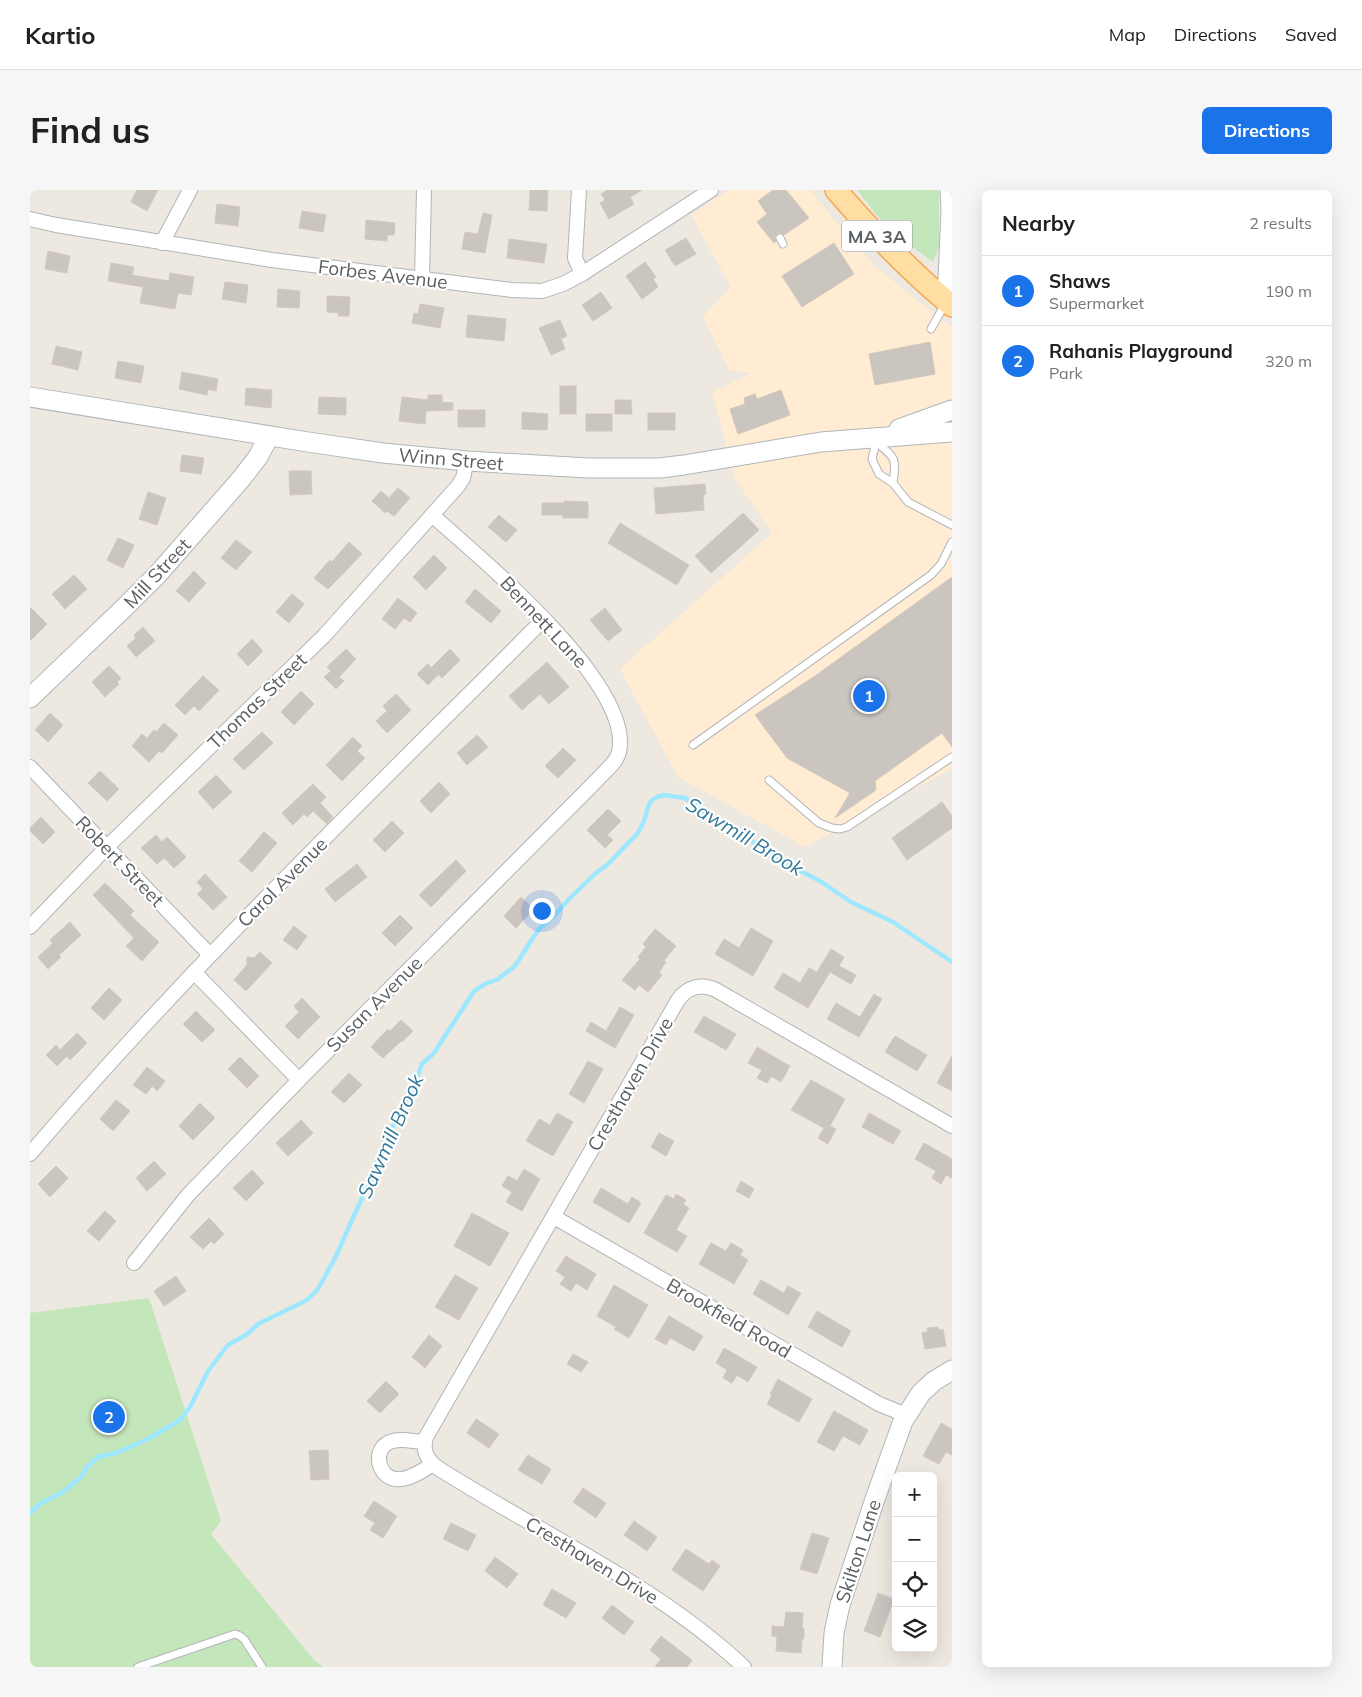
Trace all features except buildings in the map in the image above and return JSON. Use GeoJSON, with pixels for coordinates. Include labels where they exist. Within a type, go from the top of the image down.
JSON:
{"type":"FeatureCollection","features":[{"type":"Feature","properties":{"kind":"main road","name":"MA 3A"},"geometry":{"type":"LineString","coordinates":[[836,190],[883,242],[949,304]]}},
{"type":"Feature","properties":{"kind":"main road"},"geometry":{"type":"LineString","coordinates":[[949,304],[950,190]]}},
{"type":"Feature","properties":{"kind":"main road","name":"Winn Street"},"geometry":{"type":"LineString","coordinates":[[30,397],[412,457],[588,468],[651,468],[684,465],[821,442],[875,440],[952,432]]}},
{"type":"Feature","properties":{"kind":"main road","name":"Winn Street"},"geometry":{"type":"LineString","coordinates":[[875,440],[952,410]]}},
{"type":"Feature","properties":{"kind":"main road","name":"Mill Street"},"geometry":{"type":"LineString","coordinates":[[30,698],[158,574],[241,480],[258,457],[269,436]]}},
{"type":"Feature","properties":{"kind":"main road","name":"Skilton Lane"},"geometry":{"type":"LineString","coordinates":[[832,1667],[834,1633],[840,1605],[875,1499],[906,1415],[913,1403],[928,1386],[952,1370]]}},
{"type":"Feature","properties":{"kind":"street"},"geometry":{"type":"LineString","coordinates":[[162,243],[190,190]]}},
{"type":"Feature","properties":{"kind":"street"},"geometry":{"type":"LineString","coordinates":[[422,279],[424,190]]}},
{"type":"Feature","properties":{"kind":"street"},"geometry":{"type":"LineString","coordinates":[[579,190],[575,258],[582,274]]}},
{"type":"Feature","properties":{"kind":"street","name":"Forbes Avenue"},"geometry":{"type":"LineString","coordinates":[[30,219],[162,243],[292,262],[528,292],[550,289],[582,274],[711,190]]}},
{"type":"Feature","properties":{"kind":"street","name":"Thomas Street"},"geometry":{"type":"LineString","coordinates":[[30,927],[107,847],[324,636],[461,483],[467,461]]}},
{"type":"Feature","properties":{"kind":"street","name":"Bennett Lane"},"geometry":{"type":"LineString","coordinates":[[432,516],[497,572],[572,650],[600,687],[612,712],[620,739],[620,752]]}},
{"type":"Feature","properties":{"kind":"street","name":"Carol Avenue"},"geometry":{"type":"LineString","coordinates":[[30,1154],[90,1083],[210,955],[544,620]]}},
{"type":"Feature","properties":{"kind":"street","name":"Susan Avenue"},"geometry":{"type":"LineString","coordinates":[[134,1263],[188,1196],[299,1080],[598,779],[615,761],[620,752]]}},
{"type":"Feature","properties":{"kind":"street","name":"Robert Street"},"geometry":{"type":"LineString","coordinates":[[30,767],[210,955]]}},
{"type":"Feature","properties":{"kind":"street"},"geometry":{"type":"LineString","coordinates":[[194,972],[299,1080]]}},
{"type":"Feature","properties":{"kind":"street","name":"Cresthaven Drive"},"geometry":{"type":"LineString","coordinates":[[425,1442],[678,1000],[685,992],[695,987],[706,987],[716,990],[952,1126]]}},
{"type":"Feature","properties":{"kind":"street","name":"Brookfield Road"},"geometry":{"type":"LineString","coordinates":[[554,1217],[879,1404],[906,1415]]}},
{"type":"Feature","properties":{"kind":"street"},"geometry":{"type":"LineString","coordinates":[[391,1441],[425,1442],[426,1455],[433,1464],[398,1480],[388,1476],[380,1467],[380,1452],[391,1441]]}},
{"type":"Feature","properties":{"kind":"street","name":"Cresthaven Drive"},"geometry":{"type":"LineString","coordinates":[[433,1464],[652,1594],[703,1632],[744,1667]]}},
{"type":"Feature","properties":{"kind":"lane"},"geometry":{"type":"LineString","coordinates":[[930,329],[949,304]]}},
{"type":"Feature","properties":{"kind":"lane"},"geometry":{"type":"LineString","coordinates":[[875,440],[872,459],[879,474],[893,483],[908,502],[952,525]]}},
{"type":"Feature","properties":{"kind":"lane"},"geometry":{"type":"LineString","coordinates":[[875,440],[892,455],[895,469],[893,483]]}},
{"type":"Feature","properties":{"kind":"lane"},"geometry":{"type":"LineString","coordinates":[[693,745],[931,575],[941,564],[952,542]]}},
{"type":"Feature","properties":{"kind":"lane"},"geometry":{"type":"LineString","coordinates":[[769,780],[819,823],[840,829],[847,827],[952,757]]}},
{"type":"Feature","properties":{"kind":"lane"},"geometry":{"type":"LineString","coordinates":[[138,1667],[235,1634],[244,1639],[262,1667]]}},
{"type":"Feature","properties":{"kind":"shaded area"},"geometry":{"type":"Polygon","coordinates":[[[729,190],[810,190],[875,266],[952,327],[952,769],[805,847],[678,777],[620,669],[772,533],[735,479],[712,392],[751,373],[729,370],[703,317],[731,287],[691,215],[729,190]]]}},
{"type":"Feature","properties":{"kind":"green space"},"geometry":{"type":"Polygon","coordinates":[[[857,190],[939,190],[939,247],[933,262],[887,228],[857,190]]]}},
{"type":"Feature","properties":{"kind":"green space"},"geometry":{"type":"Polygon","coordinates":[[[149,1298],[221,1521],[211,1534],[314,1660],[324,1667],[30,1667],[30,1313],[149,1298]]]}},
{"type":"Feature","properties":{"kind":"waterway","name":"Sawmill Brook"},"geometry":{"type":"LineString","coordinates":[[30,1513],[41,1503],[63,1492],[81,1477],[87,1467],[98,1457],[116,1453],[150,1438],[180,1420],[190,1407],[208,1371],[228,1345],[246,1335],[258,1324],[307,1300],[318,1289],[335,1258],[371,1178],[380,1152],[414,1085],[422,1064],[434,1053],[474,991],[498,979],[515,966],[538,930],[638,833],[651,801],[657,797],[664,795],[685,798],[711,818],[747,836],[762,851],[820,881],[851,902],[893,922],[952,962]]}},
{"type":"Feature","properties":{"kind":"place","name":"Shaws"},"geometry":{"type":"Point","coordinates":[869,696]}},
{"type":"Feature","properties":{"kind":"place","name":"Rahanis Playground"},"geometry":{"type":"Point","coordinates":[109,1417]}}]}
